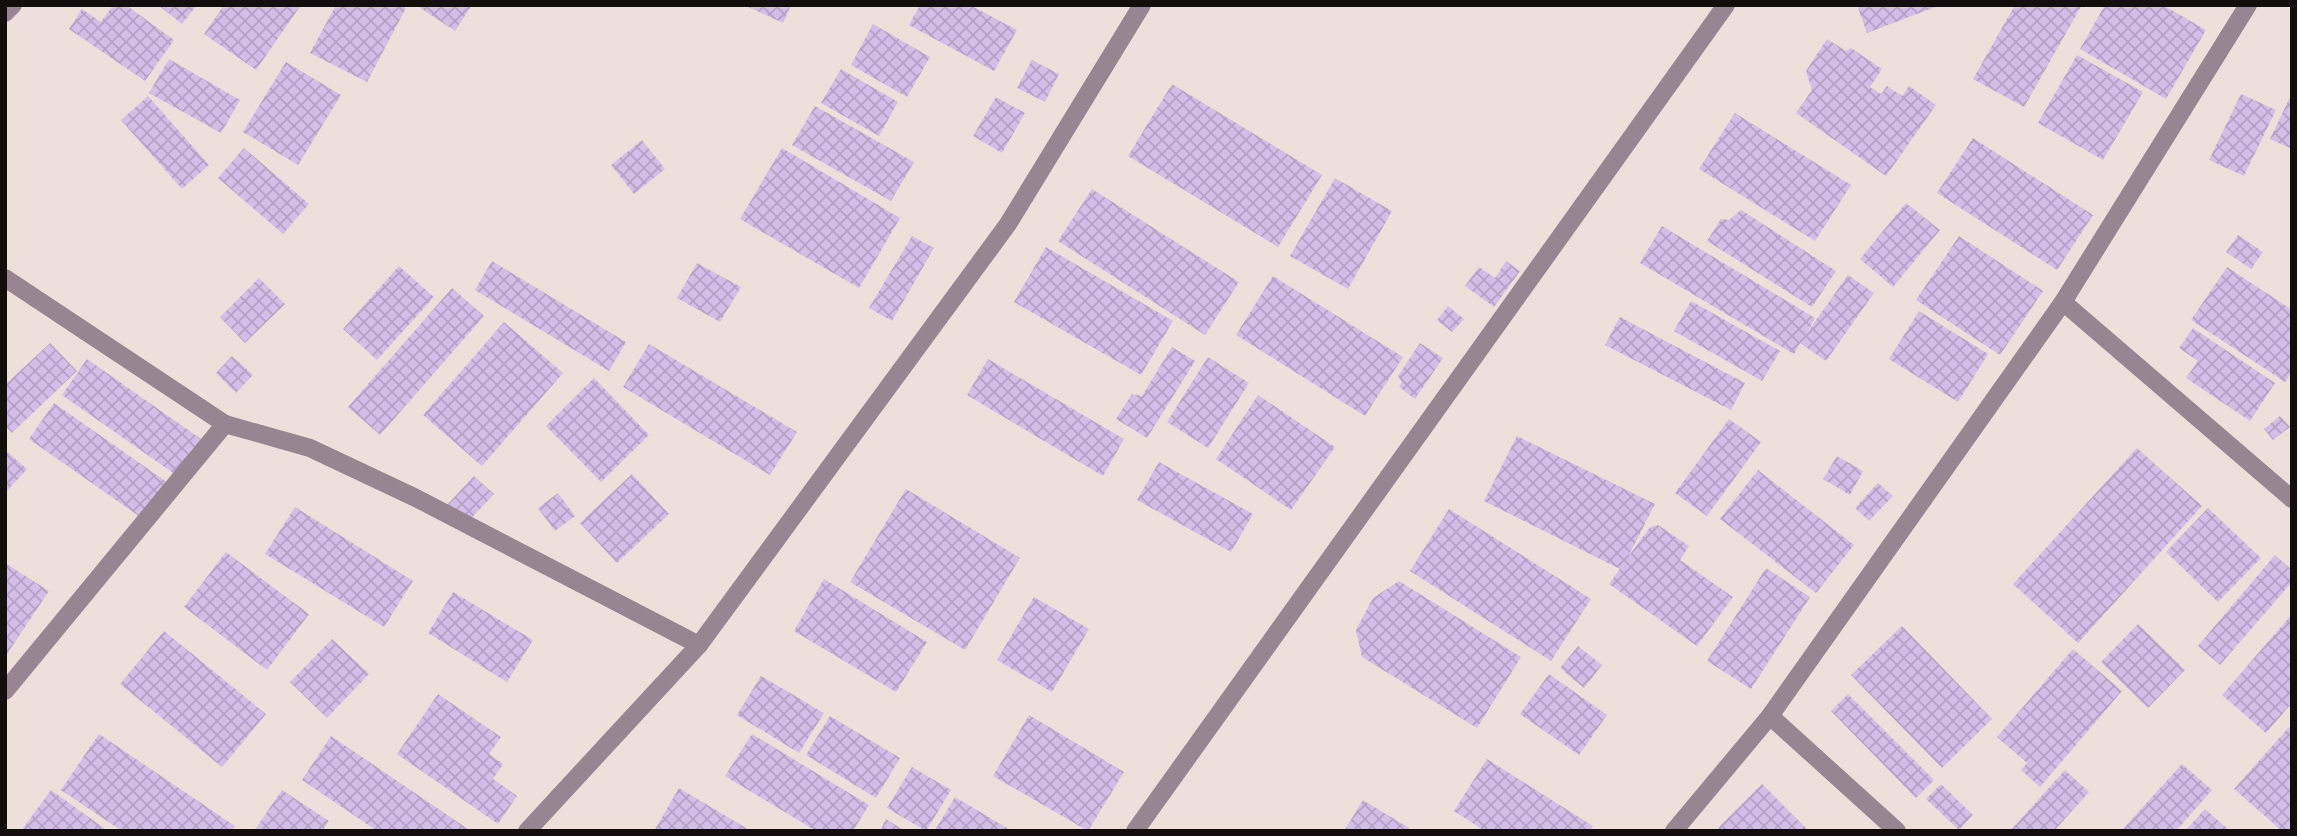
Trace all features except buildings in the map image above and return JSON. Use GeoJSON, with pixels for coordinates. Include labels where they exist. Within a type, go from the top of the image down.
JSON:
{"type":"FeatureCollection","features":[{"type":"Feature","properties":{"kind":"street"},"geometry":{"type":"LineString","coordinates":[[5,13],[13,5]]}},
{"type":"Feature","properties":{"kind":"street"},"geometry":{"type":"LineString","coordinates":[[527,831],[699,645],[1008,224],[1142,5]]}},
{"type":"Feature","properties":{"kind":"street"},"geometry":{"type":"LineString","coordinates":[[1135,831],[1726,5]]}},
{"type":"Feature","properties":{"kind":"street"},"geometry":{"type":"LineString","coordinates":[[1674,831],[1770,716],[2063,302],[2248,5]]}},
{"type":"Feature","properties":{"kind":"street"},"geometry":{"type":"LineString","coordinates":[[5,278],[225,424],[310,448],[416,498],[699,645]]}},
{"type":"Feature","properties":{"kind":"street"},"geometry":{"type":"LineString","coordinates":[[2063,302],[2292,499]]}},
{"type":"Feature","properties":{"kind":"street"},"geometry":{"type":"LineString","coordinates":[[5,691],[225,424]]}},
{"type":"Feature","properties":{"kind":"street"},"geometry":{"type":"LineString","coordinates":[[1770,716],[1897,831]]}}]}
